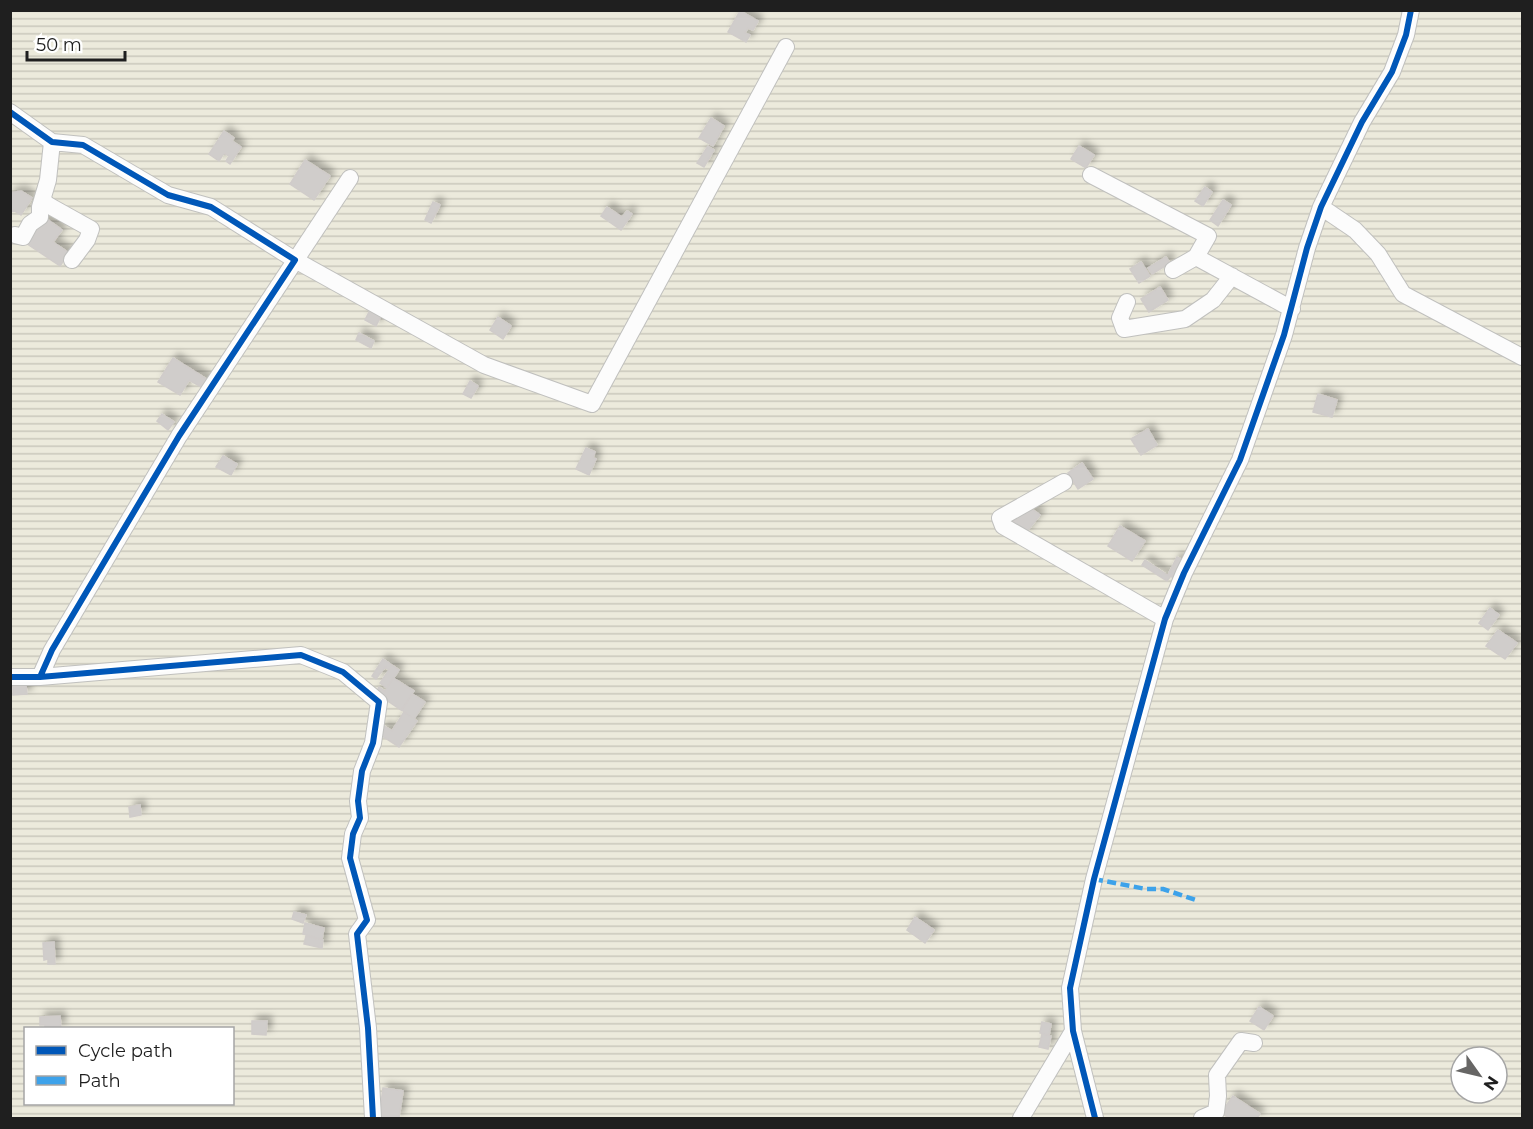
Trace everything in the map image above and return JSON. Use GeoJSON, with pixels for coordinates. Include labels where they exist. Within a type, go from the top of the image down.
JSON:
{"type":"FeatureCollection","features":[{"type":"Feature","properties":{"kind":"street"},"geometry":{"type":"LineString","coordinates":[[1095,1119],[1073,1031],[1070,988],[1094,879],[1165,619],[1184,573],[1240,460],[1284,335],[1307,248],[1321,207],[1362,122],[1392,72],[1406,35],[1411,10]]}},
{"type":"Feature","properties":{"kind":"street"},"geometry":{"type":"LineString","coordinates":[[10,112],[52,142],[83,145],[168,195],[211,207],[295,261],[484,365],[592,404],[786,47]]}},
{"type":"Feature","properties":{"kind":"street"},"geometry":{"type":"LineString","coordinates":[[15,235],[23,237],[30,224],[40,216],[48,180],[52,142]]}},
{"type":"Feature","properties":{"kind":"street"},"geometry":{"type":"LineString","coordinates":[[1091,175],[1208,236],[1196,257],[1173,270]]}},
{"type":"Feature","properties":{"kind":"street"},"geometry":{"type":"LineString","coordinates":[[40,677],[52,650],[179,436],[350,178]]}},
{"type":"Feature","properties":{"kind":"street"},"geometry":{"type":"LineString","coordinates":[[42,200],[92,229],[72,260]]}},
{"type":"Feature","properties":{"kind":"street"},"geometry":{"type":"LineString","coordinates":[[1321,207],[1355,230],[1378,254],[1403,294],[1522,357]]}},
{"type":"Feature","properties":{"kind":"street"},"geometry":{"type":"LineString","coordinates":[[1196,257],[1292,309]]}},
{"type":"Feature","properties":{"kind":"street"},"geometry":{"type":"LineString","coordinates":[[1127,302],[1120,318],[1124,329],[1185,319],[1213,300],[1232,276]]}},
{"type":"Feature","properties":{"kind":"street"},"geometry":{"type":"LineString","coordinates":[[1064,482],[1000,518],[1003,526],[1165,619]]}},
{"type":"Feature","properties":{"kind":"street"},"geometry":{"type":"LineString","coordinates":[[10,677],[40,677],[301,655],[343,672],[379,702],[373,743],[362,771],[358,801],[360,818],[353,834],[350,858],[368,920],[357,933],[368,1028],[373,1119]]}},
{"type":"Feature","properties":{"kind":"street"},"geometry":{"type":"LineString","coordinates":[[1021,1119],[1073,1031]]}},
{"type":"Feature","properties":{"kind":"street"},"geometry":{"type":"LineString","coordinates":[[1202,1119],[1216,1112],[1217,1076],[1241,1041],[1254,1043]]}},
{"type":"Feature","properties":{"kind":"shaded area"},"geometry":{"type":"Polygon","coordinates":[[[10,11],[1522,11],[1522,1118],[11,1118],[10,11]]]}},
{"type":"Feature","properties":{"kind":"building"},"geometry":{"type":"Polygon","coordinates":[[[740,11],[758,21],[753,30],[748,28],[745,33],[750,35],[746,42],[728,32],[740,11]]]}},
{"type":"Feature","properties":{"kind":"building"},"geometry":{"type":"Polygon","coordinates":[[[711,118],[724,126],[713,146],[699,138],[711,118]]]}},
{"type":"Feature","properties":{"kind":"building"},"geometry":{"type":"Polygon","coordinates":[[[224,131],[241,147],[230,164],[226,161],[229,156],[224,153],[219,161],[209,154],[224,131]]]}},
{"type":"Feature","properties":{"kind":"building"},"geometry":{"type":"Polygon","coordinates":[[[708,146],[714,150],[704,167],[697,163],[708,146]]]}},
{"type":"Feature","properties":{"kind":"building"},"geometry":{"type":"Polygon","coordinates":[[[1079,146],[1094,155],[1086,168],[1071,159],[1079,146]]]}},
{"type":"Feature","properties":{"kind":"building"},"geometry":{"type":"Polygon","coordinates":[[[305,160],[330,176],[314,200],[290,184],[305,160]]]}},
{"type":"Feature","properties":{"kind":"building"},"geometry":{"type":"Polygon","coordinates":[[[1205,187],[1212,192],[1203,206],[1195,201],[1205,187]]]}},
{"type":"Feature","properties":{"kind":"building"},"geometry":{"type":"Polygon","coordinates":[[[21,191],[32,198],[21,215],[13,210],[10,214],[10,193],[21,191]]]}},
{"type":"Feature","properties":{"kind":"building"},"geometry":{"type":"Polygon","coordinates":[[[1223,200],[1231,205],[1218,226],[1210,220],[1223,200]]]}},
{"type":"Feature","properties":{"kind":"building"},"geometry":{"type":"Polygon","coordinates":[[[433,202],[440,205],[431,223],[425,220],[433,202]]]}},
{"type":"Feature","properties":{"kind":"building"},"geometry":{"type":"Polygon","coordinates":[[[607,207],[622,217],[627,211],[632,214],[621,230],[601,216],[607,207]]]}},
{"type":"Feature","properties":{"kind":"building"},"geometry":{"type":"Polygon","coordinates":[[[44,217],[62,230],[53,242],[69,253],[60,266],[26,243],[44,217]]]}},
{"type":"Feature","properties":{"kind":"building"},"geometry":{"type":"Polygon","coordinates":[[[1166,257],[1170,263],[1152,274],[1148,268],[1166,257]]]}},
{"type":"Feature","properties":{"kind":"building"},"geometry":{"type":"Polygon","coordinates":[[[1141,262],[1150,276],[1139,283],[1130,269],[1141,262]]]}},
{"type":"Feature","properties":{"kind":"building"},"geometry":{"type":"Polygon","coordinates":[[[1160,287],[1168,300],[1149,312],[1141,299],[1160,287]]]}},
{"type":"Feature","properties":{"kind":"building"},"geometry":{"type":"Polygon","coordinates":[[[370,310],[381,316],[376,326],[365,320],[370,310]]]}},
{"type":"Feature","properties":{"kind":"building"},"geometry":{"type":"Polygon","coordinates":[[[498,317],[511,326],[503,339],[490,330],[498,317]]]}},
{"type":"Feature","properties":{"kind":"building"},"geometry":{"type":"Polygon","coordinates":[[[359,333],[374,341],[371,348],[356,340],[359,333]]]}},
{"type":"Feature","properties":{"kind":"building"},"geometry":{"type":"Polygon","coordinates":[[[173,358],[208,380],[203,388],[189,380],[180,395],[158,382],[173,358]]]}},
{"type":"Feature","properties":{"kind":"building"},"geometry":{"type":"Polygon","coordinates":[[[470,381],[478,386],[471,398],[463,394],[470,381]]]}},
{"type":"Feature","properties":{"kind":"building"},"geometry":{"type":"Polygon","coordinates":[[[1318,394],[1337,400],[1332,417],[1313,412],[1318,394]]]}},
{"type":"Feature","properties":{"kind":"building"},"geometry":{"type":"Polygon","coordinates":[[[162,414],[174,422],[168,430],[157,421],[162,414]]]}},
{"type":"Feature","properties":{"kind":"building"},"geometry":{"type":"Polygon","coordinates":[[[1148,429],[1157,445],[1141,455],[1131,439],[1148,429]]]}},
{"type":"Feature","properties":{"kind":"building"},"geometry":{"type":"Polygon","coordinates":[[[586,448],[595,452],[593,458],[596,459],[589,475],[576,469],[586,448]]]}},
{"type":"Feature","properties":{"kind":"building"},"geometry":{"type":"Polygon","coordinates":[[[223,456],[237,464],[231,475],[216,467],[223,456]]]}},
{"type":"Feature","properties":{"kind":"building"},"geometry":{"type":"Polygon","coordinates":[[[1082,463],[1093,479],[1078,489],[1068,473],[1082,463]]]}},
{"type":"Feature","properties":{"kind":"building"},"geometry":{"type":"Polygon","coordinates":[[[1026,505],[1040,515],[1025,534],[1012,524],[1026,505]]]}},
{"type":"Feature","properties":{"kind":"building"},"geometry":{"type":"Polygon","coordinates":[[[1120,526],[1145,541],[1132,561],[1108,546],[1120,526]]]}},
{"type":"Feature","properties":{"kind":"building"},"geometry":{"type":"Polygon","coordinates":[[[1177,557],[1183,560],[1174,578],[1168,575],[1177,557]]]}},
{"type":"Feature","properties":{"kind":"building"},"geometry":{"type":"Polygon","coordinates":[[[1145,560],[1170,577],[1167,581],[1142,565],[1145,560]]]}},
{"type":"Feature","properties":{"kind":"building"},"geometry":{"type":"Polygon","coordinates":[[[1490,608],[1499,615],[1488,630],[1479,623],[1490,608]]]}},
{"type":"Feature","properties":{"kind":"building"},"geometry":{"type":"Polygon","coordinates":[[[1498,630],[1517,643],[1505,659],[1486,646],[1498,630]]]}},
{"type":"Feature","properties":{"kind":"building"},"geometry":{"type":"Polygon","coordinates":[[[383,659],[399,670],[387,688],[380,683],[389,670],[385,667],[376,679],[372,676],[383,659]]]}},
{"type":"Feature","properties":{"kind":"building"},"geometry":{"type":"Polygon","coordinates":[[[393,678],[414,691],[401,710],[376,693],[379,687],[385,691],[393,678]]]}},
{"type":"Feature","properties":{"kind":"building"},"geometry":{"type":"Polygon","coordinates":[[[13,686],[26,686],[27,694],[13,695],[13,686]]]}},
{"type":"Feature","properties":{"kind":"building"},"geometry":{"type":"Polygon","coordinates":[[[412,694],[425,702],[414,719],[402,710],[412,694]]]}},
{"type":"Feature","properties":{"kind":"building"},"geometry":{"type":"Polygon","coordinates":[[[404,712],[417,721],[399,747],[379,734],[384,726],[392,731],[404,712]]]}},
{"type":"Feature","properties":{"kind":"building"},"geometry":{"type":"Polygon","coordinates":[[[140,805],[141,815],[130,817],[129,807],[140,805]]]}},
{"type":"Feature","properties":{"kind":"building"},"geometry":{"type":"Polygon","coordinates":[[[294,912],[306,915],[303,923],[292,919],[294,912]]]}},
{"type":"Feature","properties":{"kind":"building"},"geometry":{"type":"Polygon","coordinates":[[[915,917],[934,930],[925,943],[907,930],[915,917]]]}},
{"type":"Feature","properties":{"kind":"building"},"geometry":{"type":"Polygon","coordinates":[[[305,923],[324,928],[322,939],[303,934],[305,923]]]}},
{"type":"Feature","properties":{"kind":"building"},"geometry":{"type":"Polygon","coordinates":[[[306,936],[323,940],[322,948],[304,944],[306,936]]]}},
{"type":"Feature","properties":{"kind":"building"},"geometry":{"type":"Polygon","coordinates":[[[54,942],[55,964],[48,964],[48,959],[44,960],[43,943],[54,942]]]}},
{"type":"Feature","properties":{"kind":"building"},"geometry":{"type":"Polygon","coordinates":[[[1259,1007],[1273,1016],[1264,1030],[1250,1021],[1259,1007]]]}},
{"type":"Feature","properties":{"kind":"building"},"geometry":{"type":"Polygon","coordinates":[[[60,1016],[61,1027],[40,1025],[40,1017],[60,1016]]]}},
{"type":"Feature","properties":{"kind":"building"},"geometry":{"type":"Polygon","coordinates":[[[252,1021],[267,1021],[266,1035],[252,1034],[252,1021]]]}},
{"type":"Feature","properties":{"kind":"building"},"geometry":{"type":"Polygon","coordinates":[[[1042,1022],[1051,1024],[1049,1035],[1040,1033],[1042,1022]]]}},
{"type":"Feature","properties":{"kind":"building"},"geometry":{"type":"Polygon","coordinates":[[[1042,1034],[1051,1036],[1048,1049],[1039,1047],[1042,1034]]]}},
{"type":"Feature","properties":{"kind":"building"},"geometry":{"type":"Polygon","coordinates":[[[383,1088],[403,1091],[399,1118],[379,1118],[383,1088]]]}},
{"type":"Feature","properties":{"kind":"building"},"geometry":{"type":"Polygon","coordinates":[[[1233,1096],[1260,1114],[1257,1118],[1229,1118],[1221,1113],[1233,1096]]]}},
{"type":"Feature","properties":{"kind":"marked path"},"geometry":{"type":"LineString","coordinates":[[1094,879],[1146,889],[1163,889],[1199,901]]}},
{"type":"Feature","properties":{"kind":"cycle path"},"geometry":{"type":"LineString","coordinates":[[1095,1118],[1073,1031],[1070,988],[1094,879],[1165,619],[1184,573],[1240,460],[1284,335],[1307,248],[1321,207],[1362,122],[1392,72],[1406,35],[1411,10]]}},
{"type":"Feature","properties":{"kind":"cycle path"},"geometry":{"type":"LineString","coordinates":[[10,112],[52,142],[83,145],[168,195],[211,207],[295,260],[179,436],[52,650],[40,677],[10,677]]}},
{"type":"Feature","properties":{"kind":"cycle path"},"geometry":{"type":"LineString","coordinates":[[40,677],[301,655],[343,672],[379,702],[373,743],[362,771],[358,801],[360,818],[353,834],[350,858],[367,920],[357,934],[368,1028],[373,1118]]}}]}
